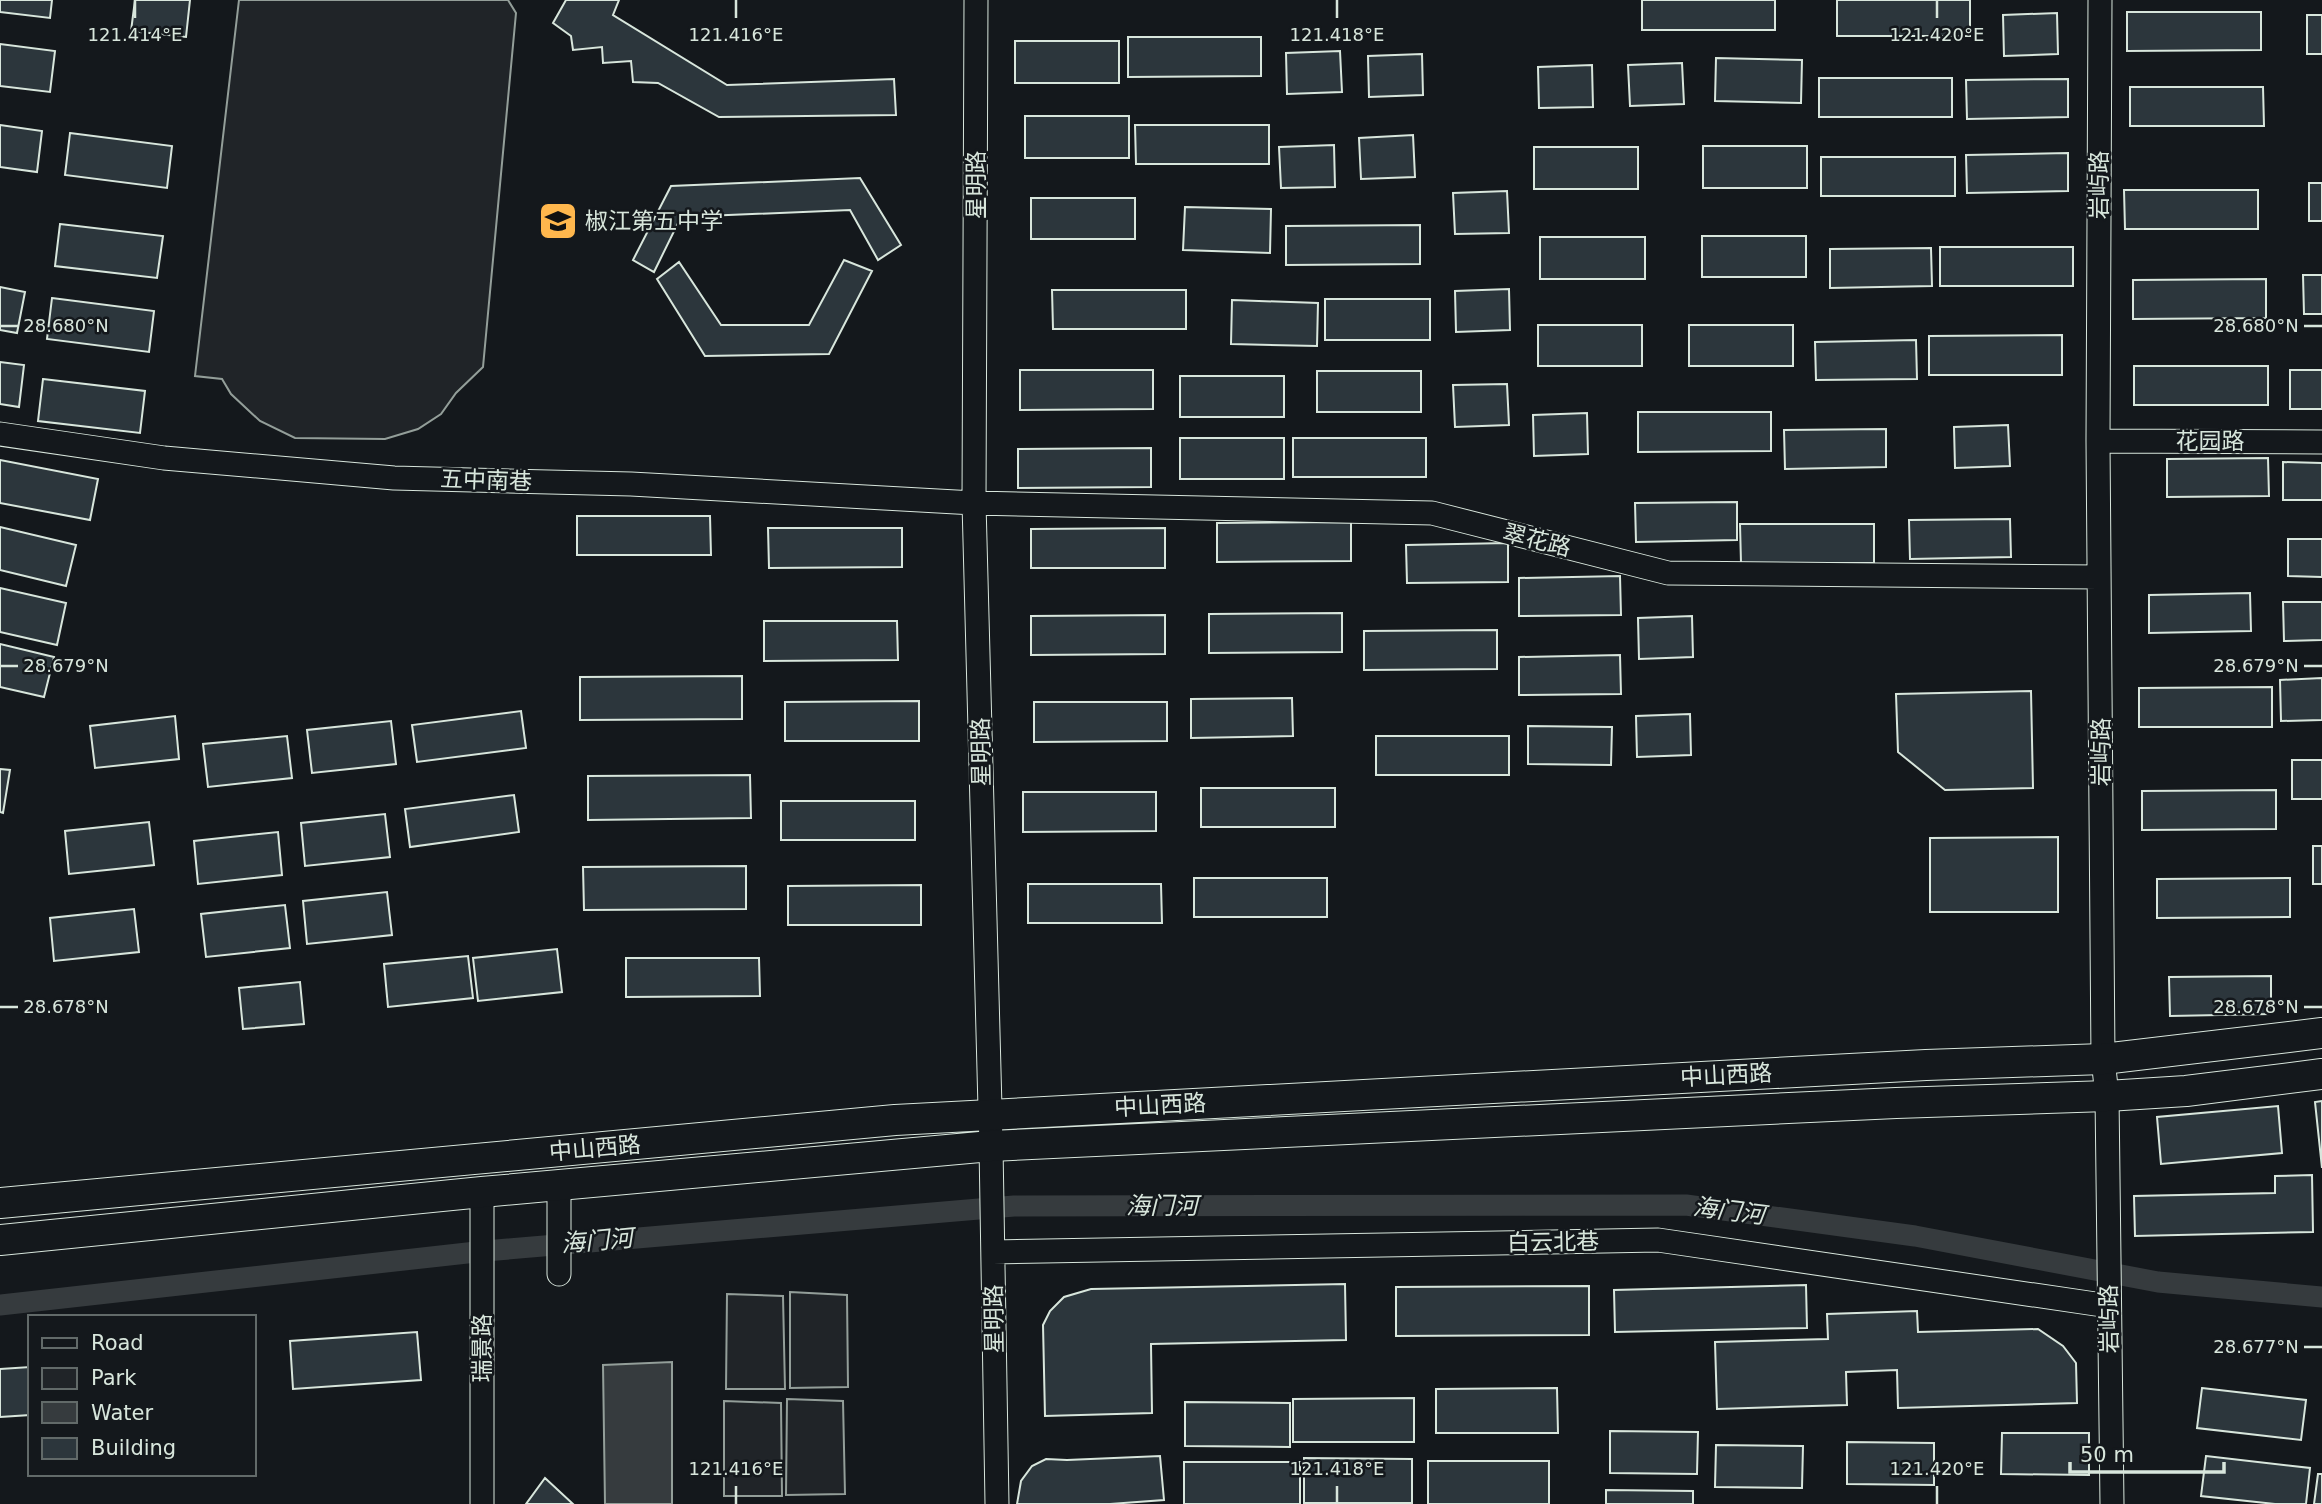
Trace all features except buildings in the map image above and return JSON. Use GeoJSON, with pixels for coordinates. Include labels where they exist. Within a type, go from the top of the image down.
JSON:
{"type":"FeatureCollection","features":[{"type":"Feature","properties":{"kind":"main road","name":"中山西路"},"geometry":{"type":"LineString","coordinates":[[0,1203],[868,1123],[1912,1066],[2103,1059],[2322,1033]]}},
{"type":"Feature","properties":{"kind":"main road","name":"中山西路"},"geometry":{"type":"LineString","coordinates":[[0,1240],[482,1205],[559,1185],[991,1155],[1896,1103],[2107,1097],[2186,1091],[2322,1074]]}},
{"type":"Feature","properties":{"kind":"street","name":"星明路"},"geometry":{"type":"LineString","coordinates":[[976,0],[974,503],[997,1504]]}},
{"type":"Feature","properties":{"kind":"street","name":"岩屿路"},"geometry":{"type":"LineString","coordinates":[[2100,0],[2099,577],[2103,1059],[2107,1097],[2112,1504]]}},
{"type":"Feature","properties":{"kind":"street","name":"五中南巷"},"geometry":{"type":"LineString","coordinates":[[0,433],[164,458],[394,478],[631,484],[974,503]]}},
{"type":"Feature","properties":{"kind":"street","name":"花园路"},"geometry":{"type":"LineString","coordinates":[[2098,441],[2322,442]]}},
{"type":"Feature","properties":{"kind":"street","name":"翠花路"},"geometry":{"type":"LineString","coordinates":[[974,503],[1432,513],[1668,573],[2099,577]]}},
{"type":"Feature","properties":{"kind":"street"},"geometry":{"type":"LineString","coordinates":[[559,1185],[559,1274]]}},
{"type":"Feature","properties":{"kind":"street","name":"瑞景路"},"geometry":{"type":"LineString","coordinates":[[482,1205],[482,1504]]}},
{"type":"Feature","properties":{"kind":"street","name":"白云北巷"},"geometry":{"type":"LineString","coordinates":[[993,1252],[1658,1240],[2109,1305]]}},
{"type":"Feature","properties":{"kind":"green space"},"geometry":{"type":"Polygon","coordinates":[[[239,0],[508,0],[516,13],[483,367],[456,393],[441,414],[418,429],[385,439],[295,438],[260,421],[231,394],[222,379],[195,376],[239,0]]]}},
{"type":"Feature","properties":{"kind":"green space"},"geometry":{"type":"Polygon","coordinates":[[[790,1292],[847,1295],[848,1387],[790,1388],[790,1292]]]}},
{"type":"Feature","properties":{"kind":"green space"},"geometry":{"type":"Polygon","coordinates":[[[727,1294],[783,1296],[785,1389],[726,1389],[727,1294]]]}},
{"type":"Feature","properties":{"kind":"green space"},"geometry":{"type":"Polygon","coordinates":[[[787,1399],[843,1401],[845,1494],[786,1495],[787,1399]]]}},
{"type":"Feature","properties":{"kind":"green space"},"geometry":{"type":"Polygon","coordinates":[[[724,1401],[781,1403],[782,1496],[724,1496],[724,1401]]]}},
{"type":"Feature","properties":{"kind":"water"},"geometry":{"type":"Polygon","coordinates":[[[672,1362],[672,1504],[605,1504],[603,1365],[672,1362]]]}},
{"type":"Feature","properties":{"kind":"waterway","name":"海门河"},"geometry":{"type":"LineString","coordinates":[[0,1305],[485,1251],[1014,1206],[1686,1205],[1915,1236],[2158,1282],[2322,1297]]}},
{"type":"Feature","properties":{"kind":"place","name":"椒江第五中学"},"geometry":{"type":"Point","coordinates":[558,221]}}]}
